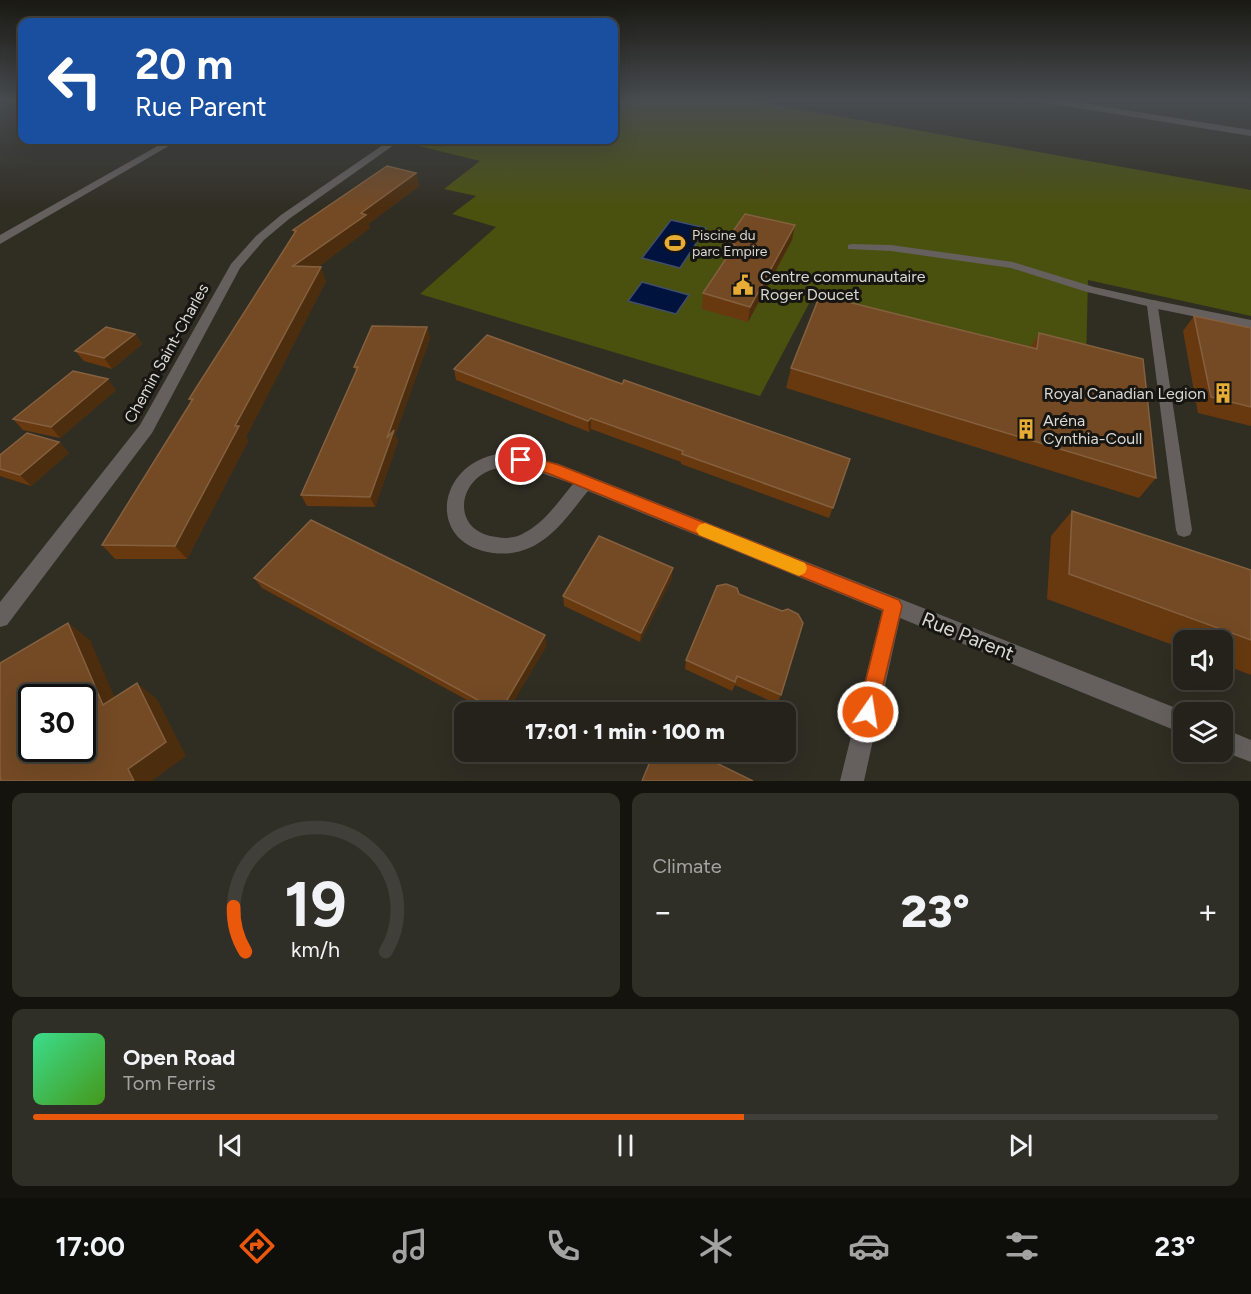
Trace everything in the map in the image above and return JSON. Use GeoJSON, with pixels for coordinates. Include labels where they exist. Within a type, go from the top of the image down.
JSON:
{"type":"FeatureCollection","features":[{"type":"Feature","properties":{"kind":"street"},"geometry":{"type":"LineString","coordinates":[[0,240],[167,144]]}},
{"type":"Feature","properties":{"kind":"street","name":"Chemin Saint-Charles"},"geometry":{"type":"LineString","coordinates":[[0,618],[146,429],[235,267],[260,238],[285,217],[390,144]]}},
{"type":"Feature","properties":{"kind":"street"},"geometry":{"type":"LineString","coordinates":[[1153,304],[1251,324]]}},
{"type":"Feature","properties":{"kind":"street","name":"Rue Parent"},"geometry":{"type":"LineString","coordinates":[[585,482],[558,516],[534,537],[512,546],[488,547],[469,540],[458,526],[454,510],[458,492],[469,474],[493,462],[521,460],[554,469],[1173,719]]}},
{"type":"Feature","properties":{"kind":"street"},"geometry":{"type":"LineString","coordinates":[[852,781],[893,606]]}},
{"type":"Feature","properties":{"kind":"street"},"geometry":{"type":"LineString","coordinates":[[1233,744],[1251,751]]}},
{"type":"Feature","properties":{"kind":"lane"},"geometry":{"type":"LineString","coordinates":[[852,247],[891,248],[1013,265],[1092,290],[1153,304],[1184,530]]}},
{"type":"Feature","properties":{"kind":"green space"},"geometry":{"type":"Polygon","coordinates":[[[618,136],[952,136],[1251,190],[1251,316],[1088,280],[1086,364],[813,296],[760,396],[420,294],[496,227],[452,214],[476,196],[444,189],[480,161],[411,144],[618,144],[618,136]]]}},
{"type":"Feature","properties":{"kind":"water","name":"Piscine du parc Empire"},"geometry":{"type":"Polygon","coordinates":[[[671,220],[706,228],[680,268],[642,258],[671,220]]]}},
{"type":"Feature","properties":{"kind":"water"},"geometry":{"type":"Polygon","coordinates":[[[642,282],[689,295],[676,314],[628,301],[642,282]]]}},
{"type":"Feature","properties":{"kind":"building"},"geometry":{"type":"Polygon","coordinates":[[[387,166],[416,173],[361,213],[366,215],[293,266],[321,267],[235,426],[239,426],[175,546],[102,545],[193,399],[189,399],[296,231],[293,230],[387,166]]]}},
{"type":"Feature","properties":{"kind":"building","name":"Centre communautaire Roger Doucet"},"geometry":{"type":"Polygon","coordinates":[[[745,214],[795,225],[750,307],[703,293],[735,245],[725,243],[745,214]]]}},
{"type":"Feature","properties":{"kind":"building","name":"Aréna Cynthia-Coull"},"geometry":{"type":"Polygon","coordinates":[[[820,295],[1037,349],[1039,333],[1143,359],[1156,478],[791,368],[820,295]]]}},
{"type":"Feature","properties":{"kind":"building"},"geometry":{"type":"Polygon","coordinates":[[[1194,316],[1251,328],[1251,407],[1211,397],[1194,316]]]}},
{"type":"Feature","properties":{"kind":"building"},"geometry":{"type":"Polygon","coordinates":[[[372,326],[427,327],[387,438],[394,430],[370,497],[301,495],[358,367],[354,367],[372,326]]]}},
{"type":"Feature","properties":{"kind":"building"},"geometry":{"type":"Polygon","coordinates":[[[106,327],[135,334],[104,358],[75,351],[106,327]]]}},
{"type":"Feature","properties":{"kind":"building"},"geometry":{"type":"Polygon","coordinates":[[[487,335],[622,384],[624,380],[850,459],[833,508],[682,454],[683,451],[591,418],[588,421],[454,369],[487,335]]]}},
{"type":"Feature","properties":{"kind":"building"},"geometry":{"type":"Polygon","coordinates":[[[73,371],[108,379],[51,427],[13,419],[73,371]]]}},
{"type":"Feature","properties":{"kind":"building"},"geometry":{"type":"Polygon","coordinates":[[[27,433],[59,442],[20,475],[0,469],[0,455],[27,433]]]}},
{"type":"Feature","properties":{"kind":"building"},"geometry":{"type":"Polygon","coordinates":[[[1072,511],[1251,570],[1251,640],[1233,633],[1233,630],[1223,630],[1069,574],[1072,511]]]}},
{"type":"Feature","properties":{"kind":"building"},"geometry":{"type":"Polygon","coordinates":[[[311,520],[545,635],[506,702],[482,702],[254,578],[311,520]]]}},
{"type":"Feature","properties":{"kind":"building"},"geometry":{"type":"Polygon","coordinates":[[[599,536],[673,568],[641,633],[563,596],[599,536]]]}},
{"type":"Feature","properties":{"kind":"building"},"geometry":{"type":"Polygon","coordinates":[[[726,584],[737,588],[739,594],[782,611],[788,609],[798,614],[803,623],[781,695],[737,676],[735,682],[686,660],[717,586],[726,584]]]}},
{"type":"Feature","properties":{"kind":"building"},"geometry":{"type":"Polygon","coordinates":[[[68,623],[94,684],[18,684],[18,762],[96,762],[96,689],[103,705],[137,683],[166,742],[128,769],[134,781],[1,781],[0,663],[68,623]]]}},
{"type":"Feature","properties":{"kind":"building"},"geometry":{"type":"Polygon","coordinates":[[[650,762],[714,762],[753,781],[642,781],[650,762]]]}},
{"type":"Feature","properties":{"kind":"slow traffic"},"geometry":{"type":"LineString","coordinates":[[705,530],[799,568]]}},
{"type":"Feature","properties":{"kind":"place","name":"Piscine du parc Empire"},"geometry":{"type":"Point","coordinates":[675,243]}},
{"type":"Feature","properties":{"kind":"place","name":"Centre communautaire Roger Doucet"},"geometry":{"type":"Point","coordinates":[743,285]}},
{"type":"Feature","properties":{"kind":"place","name":"Royal Canadian Legion"},"geometry":{"type":"Point","coordinates":[1223,393]}},
{"type":"Feature","properties":{"kind":"place","name":"Aréna Cynthia-Coull"},"geometry":{"type":"Point","coordinates":[1026,429]}},
{"type":"Feature","properties":{"kind":"route"},"geometry":{"type":"LineString","coordinates":[[521,460],[554,469],[893,606],[868,712]]}}]}
